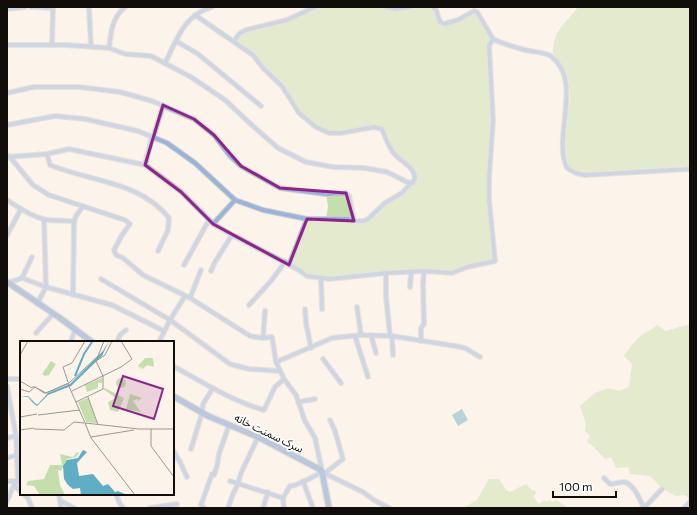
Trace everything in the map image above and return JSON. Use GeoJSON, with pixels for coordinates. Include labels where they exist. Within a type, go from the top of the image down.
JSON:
{"type":"FeatureCollection","features":[{"type":"Feature","properties":{"kind":"street"},"geometry":{"type":"LineString","coordinates":[[7,9],[25,7]]}},
{"type":"Feature","properties":{"kind":"street"},"geometry":{"type":"LineString","coordinates":[[31,7],[53,8],[52,45]]}},
{"type":"Feature","properties":{"kind":"street"},"geometry":{"type":"LineString","coordinates":[[89,7],[92,47]]}},
{"type":"Feature","properties":{"kind":"street"},"geometry":{"type":"LineString","coordinates":[[109,48],[111,28],[118,12],[125,7]]}},
{"type":"Feature","properties":{"kind":"street"},"geometry":{"type":"LineString","coordinates":[[165,63],[182,29],[195,15],[202,10],[212,7]]}},
{"type":"Feature","properties":{"kind":"street"},"geometry":{"type":"LineString","coordinates":[[234,41],[240,33],[246,30],[287,20],[315,7]]}},
{"type":"Feature","properties":{"kind":"street"},"geometry":{"type":"LineString","coordinates":[[387,7],[396,9],[410,7]]}},
{"type":"Feature","properties":{"kind":"street"},"geometry":{"type":"LineString","coordinates":[[433,7],[436,10],[440,22],[444,24],[476,12],[493,39],[525,50],[550,55],[558,64],[565,78],[567,95],[563,148],[567,168],[576,173],[585,175],[690,169]]}},
{"type":"Feature","properties":{"kind":"street"},"geometry":{"type":"LineString","coordinates":[[7,125],[56,116],[85,119],[138,131],[167,143],[195,163],[234,200],[263,210],[308,220],[347,219],[364,221],[385,203],[402,193],[413,182],[415,179],[414,173],[395,154],[382,129],[374,127],[341,133],[329,133],[316,127],[300,113],[282,86],[264,69],[253,55],[240,47],[234,41],[198,19],[195,15]]}},
{"type":"Feature","properties":{"kind":"street"},"geometry":{"type":"LineString","coordinates":[[8,156],[47,154],[69,149],[99,154],[145,165],[181,192],[213,224],[299,270],[307,276],[330,279],[386,273],[411,273],[424,271],[452,272],[495,261],[489,211],[489,172],[493,120],[489,46],[493,39]]}},
{"type":"Feature","properties":{"kind":"street"},"geometry":{"type":"LineString","coordinates":[[176,41],[198,54],[261,106]]}},
{"type":"Feature","properties":{"kind":"street"},"geometry":{"type":"LineString","coordinates":[[7,45],[52,45],[109,48],[125,54],[151,56],[191,77],[225,100],[278,148],[306,162],[333,167],[365,168],[387,172],[407,182],[413,182]]}},
{"type":"Feature","properties":{"kind":"street"},"geometry":{"type":"LineString","coordinates":[[7,93],[34,86],[79,87],[120,92],[163,105],[194,119],[214,135],[230,156],[241,166],[280,188],[326,194],[346,193],[349,196],[354,221]]}},
{"type":"Feature","properties":{"kind":"street"},"geometry":{"type":"LineString","coordinates":[[145,165],[152,136],[163,105]]}},
{"type":"Feature","properties":{"kind":"street"},"geometry":{"type":"LineString","coordinates":[[47,154],[50,165],[125,187],[143,196],[164,211],[170,218],[168,230],[158,251]]}},
{"type":"Feature","properties":{"kind":"street"},"geometry":{"type":"LineString","coordinates":[[8,156],[33,185],[49,194],[125,220],[130,224],[114,250],[116,255],[123,258],[143,275],[188,297],[250,336],[263,338],[272,337],[279,371],[296,395],[305,421],[315,438],[324,473],[329,508]]}},
{"type":"Feature","properties":{"kind":"street"},"geometry":{"type":"LineString","coordinates":[[7,200],[21,209],[44,220],[68,220],[74,222]]}},
{"type":"Feature","properties":{"kind":"street"},"geometry":{"type":"LineString","coordinates":[[213,224],[234,200]]}},
{"type":"Feature","properties":{"kind":"street"},"geometry":{"type":"LineString","coordinates":[[73,295],[74,222],[83,206]]}},
{"type":"Feature","properties":{"kind":"street"},"geometry":{"type":"LineString","coordinates":[[7,235],[21,209]]}},
{"type":"Feature","properties":{"kind":"street"},"geometry":{"type":"LineString","coordinates":[[37,304],[46,287],[44,220]]}},
{"type":"Feature","properties":{"kind":"street"},"geometry":{"type":"LineString","coordinates":[[184,264],[210,220]]}},
{"type":"Feature","properties":{"kind":"street"},"geometry":{"type":"LineString","coordinates":[[289,265],[308,220]]}},
{"type":"Feature","properties":{"kind":"street"},"geometry":{"type":"LineString","coordinates":[[211,271],[232,235]]}},
{"type":"Feature","properties":{"kind":"street"},"geometry":{"type":"LineString","coordinates":[[22,278],[32,257]]}},
{"type":"Feature","properties":{"kind":"street"},"geometry":{"type":"LineString","coordinates":[[249,305],[266,287],[284,262]]}},
{"type":"Feature","properties":{"kind":"street"},"geometry":{"type":"LineString","coordinates":[[159,341],[170,320],[188,297],[202,270]]}},
{"type":"Feature","properties":{"kind":"street"},"geometry":{"type":"LineString","coordinates":[[421,341],[421,328],[424,324],[424,271]]}},
{"type":"Feature","properties":{"kind":"street"},"geometry":{"type":"LineString","coordinates":[[386,273],[386,296],[393,354]]}},
{"type":"Feature","properties":{"kind":"street"},"geometry":{"type":"LineString","coordinates":[[410,287],[411,273]]}},
{"type":"Feature","properties":{"kind":"street"},"geometry":{"type":"LineString","coordinates":[[8,283],[22,278],[46,287],[112,305],[164,331]]}},
{"type":"Feature","properties":{"kind":"street"},"geometry":{"type":"LineString","coordinates":[[102,279],[170,320],[230,364],[249,369],[279,371]]}},
{"type":"Feature","properties":{"kind":"street"},"geometry":{"type":"LineString","coordinates":[[321,279],[322,309]]}},
{"type":"Feature","properties":{"kind":"street"},"geometry":{"type":"LineString","coordinates":[[8,283],[75,329],[85,340]]}},
{"type":"Feature","properties":{"kind":"street"},"geometry":{"type":"LineString","coordinates":[[357,307],[361,335]]}},
{"type":"Feature","properties":{"kind":"street"},"geometry":{"type":"LineString","coordinates":[[305,309],[311,348]]}},
{"type":"Feature","properties":{"kind":"street"},"geometry":{"type":"LineString","coordinates":[[263,338],[265,311]]}},
{"type":"Feature","properties":{"kind":"street"},"geometry":{"type":"LineString","coordinates":[[36,333],[53,314]]}},
{"type":"Feature","properties":{"kind":"street"},"geometry":{"type":"LineString","coordinates":[[70,341],[75,329]]}},
{"type":"Feature","properties":{"kind":"street"},"geometry":{"type":"LineString","coordinates":[[117,341],[120,335],[126,330]]}},
{"type":"Feature","properties":{"kind":"street"},"geometry":{"type":"LineString","coordinates":[[276,362],[332,338],[361,335],[391,336],[464,348],[480,357]]}},
{"type":"Feature","properties":{"kind":"street"},"geometry":{"type":"LineString","coordinates":[[371,335],[376,353]]}},
{"type":"Feature","properties":{"kind":"street"},"geometry":{"type":"LineString","coordinates":[[355,336],[368,377]]}},
{"type":"Feature","properties":{"kind":"street"},"geometry":{"type":"LineString","coordinates":[[323,360],[341,383]]}},
{"type":"Feature","properties":{"kind":"street"},"geometry":{"type":"LineString","coordinates":[[174,367],[230,397],[264,410],[275,387],[284,379]]}},
{"type":"Feature","properties":{"kind":"street"},"geometry":{"type":"LineString","coordinates":[[7,380],[20,379]]}},
{"type":"Feature","properties":{"kind":"street"},"geometry":{"type":"LineString","coordinates":[[7,387],[16,436],[19,480],[14,485],[7,501]]}},
{"type":"Feature","properties":{"kind":"street"},"geometry":{"type":"LineString","coordinates":[[191,449],[202,413],[203,404],[213,388]]}},
{"type":"Feature","properties":{"kind":"street","name":"سرک سمنت خانه"},"geometry":{"type":"LineString","coordinates":[[174,397],[202,413],[258,437],[324,473]]}},
{"type":"Feature","properties":{"kind":"street"},"geometry":{"type":"LineString","coordinates":[[298,402],[315,399]]}},
{"type":"Feature","properties":{"kind":"street"},"geometry":{"type":"LineString","coordinates":[[7,412],[12,410]]}},
{"type":"Feature","properties":{"kind":"street"},"geometry":{"type":"LineString","coordinates":[[284,508],[283,498],[290,486],[296,486],[303,481],[324,473],[343,459],[335,431],[330,420]]}},
{"type":"Feature","properties":{"kind":"street"},"geometry":{"type":"LineString","coordinates":[[204,508],[201,505],[205,491],[217,466],[219,454],[229,425]]}},
{"type":"Feature","properties":{"kind":"street"},"geometry":{"type":"LineString","coordinates":[[7,438],[16,436]]}},
{"type":"Feature","properties":{"kind":"street"},"geometry":{"type":"LineString","coordinates":[[228,508],[241,473],[258,437]]}},
{"type":"Feature","properties":{"kind":"street"},"geometry":{"type":"LineString","coordinates":[[174,452],[186,476]]}},
{"type":"Feature","properties":{"kind":"street"},"geometry":{"type":"LineString","coordinates":[[7,458],[17,455]]}},
{"type":"Feature","properties":{"kind":"street"},"geometry":{"type":"LineString","coordinates":[[324,473],[363,492],[389,508]]}},
{"type":"Feature","properties":{"kind":"street"},"geometry":{"type":"LineString","coordinates":[[604,478],[610,484],[621,482],[629,485],[637,495],[644,508],[662,489]]}},
{"type":"Feature","properties":{"kind":"street"},"geometry":{"type":"LineString","coordinates":[[7,481],[19,480]]}},
{"type":"Feature","properties":{"kind":"street"},"geometry":{"type":"LineString","coordinates":[[230,481],[283,498]]}},
{"type":"Feature","properties":{"kind":"street"},"geometry":{"type":"LineString","coordinates":[[303,481],[312,508]]}},
{"type":"Feature","properties":{"kind":"street"},"geometry":{"type":"LineString","coordinates":[[14,485],[20,491]]}},
{"type":"Feature","properties":{"kind":"street"},"geometry":{"type":"LineString","coordinates":[[263,508],[268,492]]}},
{"type":"Feature","properties":{"kind":"street"},"geometry":{"type":"LineString","coordinates":[[24,495],[28,498],[32,508]]}},
{"type":"Feature","properties":{"kind":"street"},"geometry":{"type":"LineString","coordinates":[[59,495],[61,508]]}},
{"type":"Feature","properties":{"kind":"street"},"geometry":{"type":"LineString","coordinates":[[116,495],[123,508]]}},
{"type":"Feature","properties":{"kind":"street"},"geometry":{"type":"LineString","coordinates":[[61,501],[74,508]]}},
{"type":"Feature","properties":{"kind":"street"},"geometry":{"type":"LineString","coordinates":[[115,508],[119,502]]}},
{"type":"Feature","properties":{"kind":"street"},"geometry":{"type":"LineString","coordinates":[[150,508],[177,504]]}},
{"type":"Feature","properties":{"kind":"street"},"geometry":{"type":"LineString","coordinates":[[684,508],[689,504]]}},
{"type":"Feature","properties":{"kind":"highlighted area"},"geometry":{"type":"Polygon","coordinates":[[[163,105],[194,119],[214,135],[241,166],[280,188],[346,193],[354,221],[307,219],[289,265],[213,224],[181,192],[145,165],[163,105]]]}},
{"type":"Feature","properties":{"kind":"green space"},"geometry":{"type":"Polygon","coordinates":[[[315,7],[433,7],[441,24],[477,12],[493,39],[490,43],[492,117],[489,178],[495,261],[456,272],[424,271],[330,279],[307,276],[289,265],[307,219],[326,220],[328,206],[326,194],[346,193],[354,221],[364,221],[402,193],[413,182],[414,173],[398,158],[379,127],[341,133],[322,130],[304,117],[287,93],[253,55],[234,41],[240,33],[278,23],[315,7]]]}},
{"type":"Feature","properties":{"kind":"green space"},"geometry":{"type":"Polygon","coordinates":[[[578,7],[690,7],[690,166],[585,172],[569,166],[565,148],[570,95],[568,77],[561,63],[553,53],[558,32],[578,7]]]}},
{"type":"Feature","properties":{"kind":"green space"},"geometry":{"type":"Polygon","coordinates":[[[690,324],[689,499],[685,495],[675,496],[661,487],[650,476],[630,474],[628,467],[616,468],[611,457],[605,459],[593,446],[587,442],[590,436],[585,431],[586,423],[580,406],[595,393],[608,388],[619,391],[629,387],[632,364],[624,356],[635,341],[643,334],[657,325],[666,331],[690,324]]]}},
{"type":"Feature","properties":{"kind":"green space"},"geometry":{"type":"Polygon","coordinates":[[[489,479],[499,479],[506,490],[510,492],[526,484],[536,493],[533,497],[539,504],[545,500],[546,502],[549,500],[553,502],[557,500],[567,508],[463,508],[477,500],[489,479]]]}},
{"type":"Feature","properties":{"kind":"water"},"geometry":{"type":"Polygon","coordinates":[[[462,409],[468,420],[458,426],[452,415],[462,409]]]}}]}
